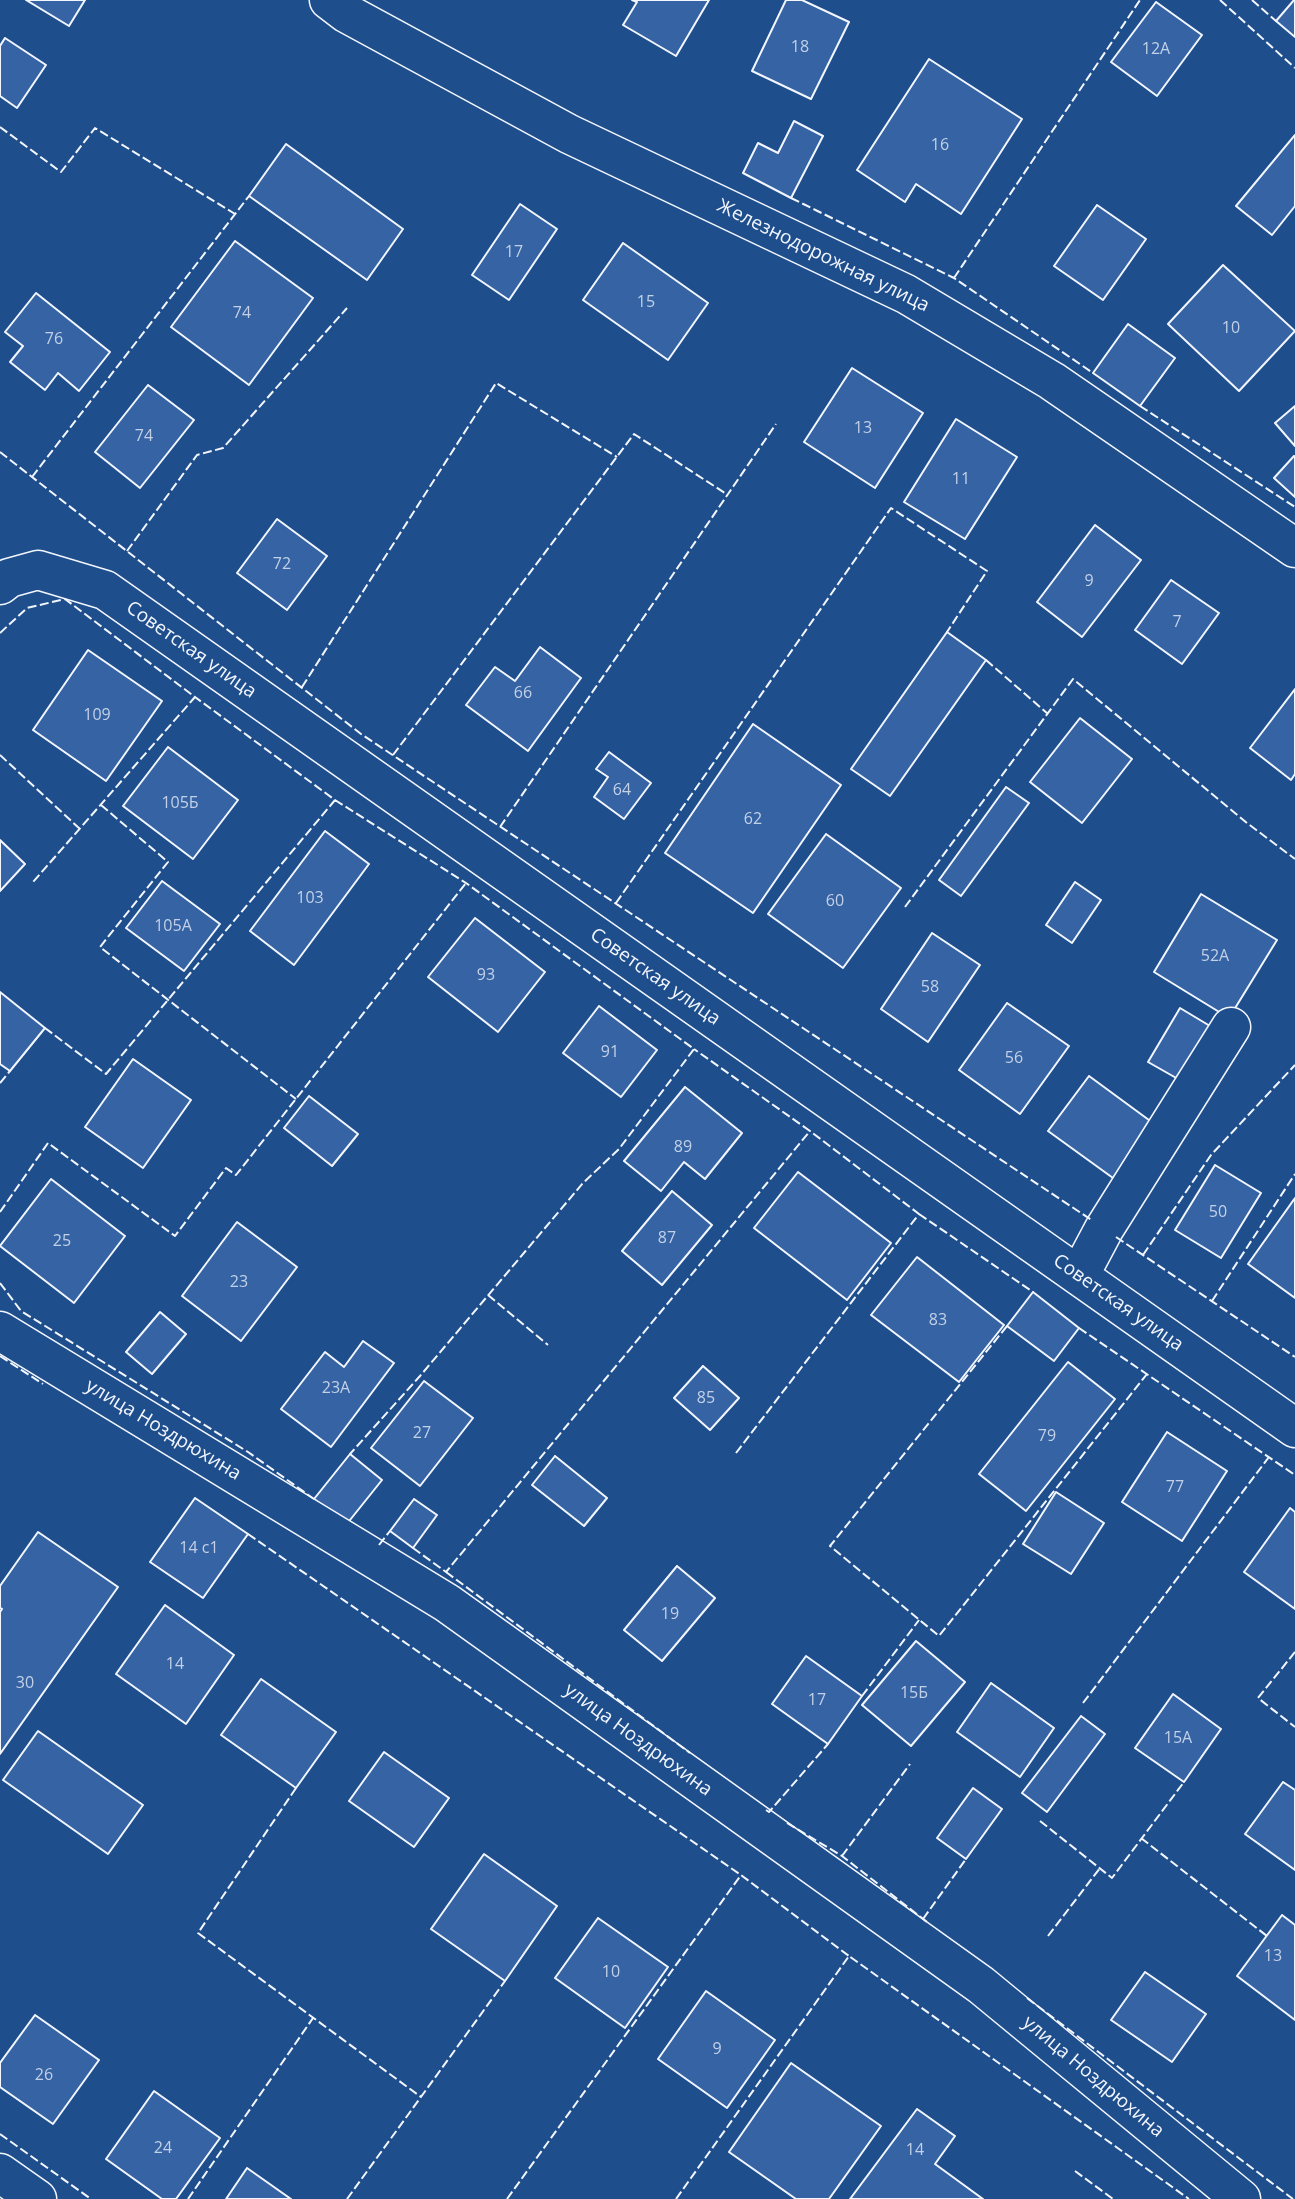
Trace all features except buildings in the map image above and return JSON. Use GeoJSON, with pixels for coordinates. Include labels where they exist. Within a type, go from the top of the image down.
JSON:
{"type":"FeatureCollection","features":[{"type":"Feature","properties":{"kind":"street","name":"Железнодорожная улица"},"geometry":{"type":"LineString","coordinates":[[341,4],[569,134],[906,294],[1052,381],[1295,548]]}},
{"type":"Feature","properties":{"kind":"street","name":"Советская улица"},"geometry":{"type":"LineString","coordinates":[[0,585],[9,578],[38,570],[105,590],[1295,1428]]}},
{"type":"Feature","properties":{"kind":"street"},"geometry":{"type":"LineString","coordinates":[[1079,1276],[1104,1228],[1231,1027]]}},
{"type":"Feature","properties":{"kind":"street","name":"улица Ноздрюхина"},"geometry":{"type":"LineString","coordinates":[[0,1331],[447,1603],[981,1985],[1241,2199]]}},
{"type":"Feature","properties":{"kind":"street"},"geometry":{"type":"LineString","coordinates":[[0,2173],[37,2199]]}},
{"type":"Feature","properties":{"kind":"fence"},"geometry":{"type":"LineString","coordinates":[[954,278],[1140,0]]}},
{"type":"Feature","properties":{"kind":"fence"},"geometry":{"type":"LineString","coordinates":[[1220,0],[1295,68]]}},
{"type":"Feature","properties":{"kind":"fence"},"geometry":{"type":"LineString","coordinates":[[1252,0],[1276,21]]}},
{"type":"Feature","properties":{"kind":"fence"},"geometry":{"type":"LineString","coordinates":[[0,127],[61,172],[95,128],[235,214]]}},
{"type":"Feature","properties":{"kind":"fence"},"geometry":{"type":"LineString","coordinates":[[32,477],[249,196]]}},
{"type":"Feature","properties":{"kind":"fence"},"geometry":{"type":"LineString","coordinates":[[791,198],[954,278],[1093,373]]}},
{"type":"Feature","properties":{"kind":"fence"},"geometry":{"type":"LineString","coordinates":[[127,551],[197,455],[223,448],[347,308]]}},
{"type":"Feature","properties":{"kind":"fence"},"geometry":{"type":"LineString","coordinates":[[302,687],[496,383],[617,457]]}},
{"type":"Feature","properties":{"kind":"fence"},"geometry":{"type":"LineString","coordinates":[[1140,406],[1295,507]]}},
{"type":"Feature","properties":{"kind":"fence"},"geometry":{"type":"LineString","coordinates":[[500,827],[776,424]]}},
{"type":"Feature","properties":{"kind":"fence"},"geometry":{"type":"LineString","coordinates":[[393,755],[634,434],[728,495]]}},
{"type":"Feature","properties":{"kind":"fence"},"geometry":{"type":"LineString","coordinates":[[0,452],[361,734],[1093,1221]]}},
{"type":"Feature","properties":{"kind":"fence"},"geometry":{"type":"LineString","coordinates":[[616,903],[891,508],[987,571],[947,632]]}},
{"type":"Feature","properties":{"kind":"fence"},"geometry":{"type":"LineString","coordinates":[[0,633],[27,608],[65,599],[195,697],[33,882]]}},
{"type":"Feature","properties":{"kind":"fence"},"geometry":{"type":"LineString","coordinates":[[986,660],[1048,714]]}},
{"type":"Feature","properties":{"kind":"fence"},"geometry":{"type":"LineString","coordinates":[[905,907],[1073,679],[1247,823],[1295,859]]}},
{"type":"Feature","properties":{"kind":"fence"},"geometry":{"type":"LineString","coordinates":[[45,1028],[106,1074],[335,800],[195,697]]}},
{"type":"Feature","properties":{"kind":"fence"},"geometry":{"type":"LineString","coordinates":[[0,755],[80,829]]}},
{"type":"Feature","properties":{"kind":"fence"},"geometry":{"type":"LineString","coordinates":[[335,800],[466,883],[694,1049],[619,1149],[583,1183],[420,1376],[350,1454]]}},
{"type":"Feature","properties":{"kind":"fence"},"geometry":{"type":"LineString","coordinates":[[101,805],[168,862],[100,947],[296,1099]]}},
{"type":"Feature","properties":{"kind":"fence"},"geometry":{"type":"LineString","coordinates":[[0,1212],[48,1143],[175,1236],[226,1168],[236,1175],[466,883]]}},
{"type":"Feature","properties":{"kind":"fence"},"geometry":{"type":"LineString","coordinates":[[413,1548],[446,1572],[810,1131],[694,1049]]}},
{"type":"Feature","properties":{"kind":"fence"},"geometry":{"type":"LineString","coordinates":[[1143,1255],[1211,1155],[1295,1065]]}},
{"type":"Feature","properties":{"kind":"fence"},"geometry":{"type":"LineString","coordinates":[[0,1083],[10,1071]]}},
{"type":"Feature","properties":{"kind":"fence"},"geometry":{"type":"LineString","coordinates":[[736,1453],[919,1214],[810,1131]]}},
{"type":"Feature","properties":{"kind":"fence"},"geometry":{"type":"LineString","coordinates":[[1212,1301],[1295,1174]]}},
{"type":"Feature","properties":{"kind":"fence"},"geometry":{"type":"LineString","coordinates":[[919,1214],[1033,1292]]}},
{"type":"Feature","properties":{"kind":"fence"},"geometry":{"type":"LineString","coordinates":[[1116,1237],[1295,1357]]}},
{"type":"Feature","properties":{"kind":"fence"},"geometry":{"type":"LineString","coordinates":[[0,1283],[21,1311],[248,1452],[314,1499]]}},
{"type":"Feature","properties":{"kind":"fence"},"geometry":{"type":"LineString","coordinates":[[488,1295],[548,1345]]}},
{"type":"Feature","properties":{"kind":"fence"},"geometry":{"type":"LineString","coordinates":[[1007,1326],[830,1546],[939,1636],[1147,1374]]}},
{"type":"Feature","properties":{"kind":"fence"},"geometry":{"type":"LineString","coordinates":[[1079,1328],[1295,1475]]}},
{"type":"Feature","properties":{"kind":"fence"},"geometry":{"type":"LineString","coordinates":[[0,1356],[43,1384]]}},
{"type":"Feature","properties":{"kind":"fence"},"geometry":{"type":"LineString","coordinates":[[1083,1703],[1269,1457]]}},
{"type":"Feature","properties":{"kind":"fence"},"geometry":{"type":"LineString","coordinates":[[379,1545],[390,1531]]}},
{"type":"Feature","properties":{"kind":"fence"},"geometry":{"type":"LineString","coordinates":[[248,1534],[741,1875]]}},
{"type":"Feature","properties":{"kind":"fence"},"geometry":{"type":"LineString","coordinates":[[446,1572],[690,1753]]}},
{"type":"Feature","properties":{"kind":"fence"},"geometry":{"type":"LineString","coordinates":[[862,1696],[919,1620]]}},
{"type":"Feature","properties":{"kind":"fence"},"geometry":{"type":"LineString","coordinates":[[1295,1652],[1258,1698],[1295,1727]]}},
{"type":"Feature","properties":{"kind":"fence"},"geometry":{"type":"LineString","coordinates":[[766,1810],[769,1812],[828,1744]]}},
{"type":"Feature","properties":{"kind":"fence"},"geometry":{"type":"LineString","coordinates":[[842,1856],[910,1764]]}},
{"type":"Feature","properties":{"kind":"fence"},"geometry":{"type":"LineString","coordinates":[[1040,1821],[1112,1878],[1184,1782]]}},
{"type":"Feature","properties":{"kind":"fence"},"geometry":{"type":"LineString","coordinates":[[296,1788],[198,1933],[421,2097]]}},
{"type":"Feature","properties":{"kind":"fence"},"geometry":{"type":"LineString","coordinates":[[787,1823],[842,1856],[927,1922]]}},
{"type":"Feature","properties":{"kind":"fence"},"geometry":{"type":"LineString","coordinates":[[1141,1838],[1267,1936]]}},
{"type":"Feature","properties":{"kind":"fence"},"geometry":{"type":"LineString","coordinates":[[923,1919],[966,1859]]}},
{"type":"Feature","properties":{"kind":"fence"},"geometry":{"type":"LineString","coordinates":[[1048,1936],[1100,1868]]}},
{"type":"Feature","properties":{"kind":"fence"},"geometry":{"type":"LineString","coordinates":[[507,2199],[741,1875],[849,1956]]}},
{"type":"Feature","properties":{"kind":"fence"},"geometry":{"type":"LineString","coordinates":[[676,2199],[849,1956],[1189,2199]]}},
{"type":"Feature","properties":{"kind":"fence"},"geometry":{"type":"LineString","coordinates":[[347,2199],[505,1981]]}},
{"type":"Feature","properties":{"kind":"fence"},"geometry":{"type":"LineString","coordinates":[[1027,1998],[1293,2199]]}},
{"type":"Feature","properties":{"kind":"fence"},"geometry":{"type":"LineString","coordinates":[[188,2199],[313,2018]]}},
{"type":"Feature","properties":{"kind":"fence"},"geometry":{"type":"LineString","coordinates":[[0,2134],[91,2199]]}},
{"type":"Feature","properties":{"kind":"fence"},"geometry":{"type":"LineString","coordinates":[[1075,2171],[1113,2199]]}}]}
